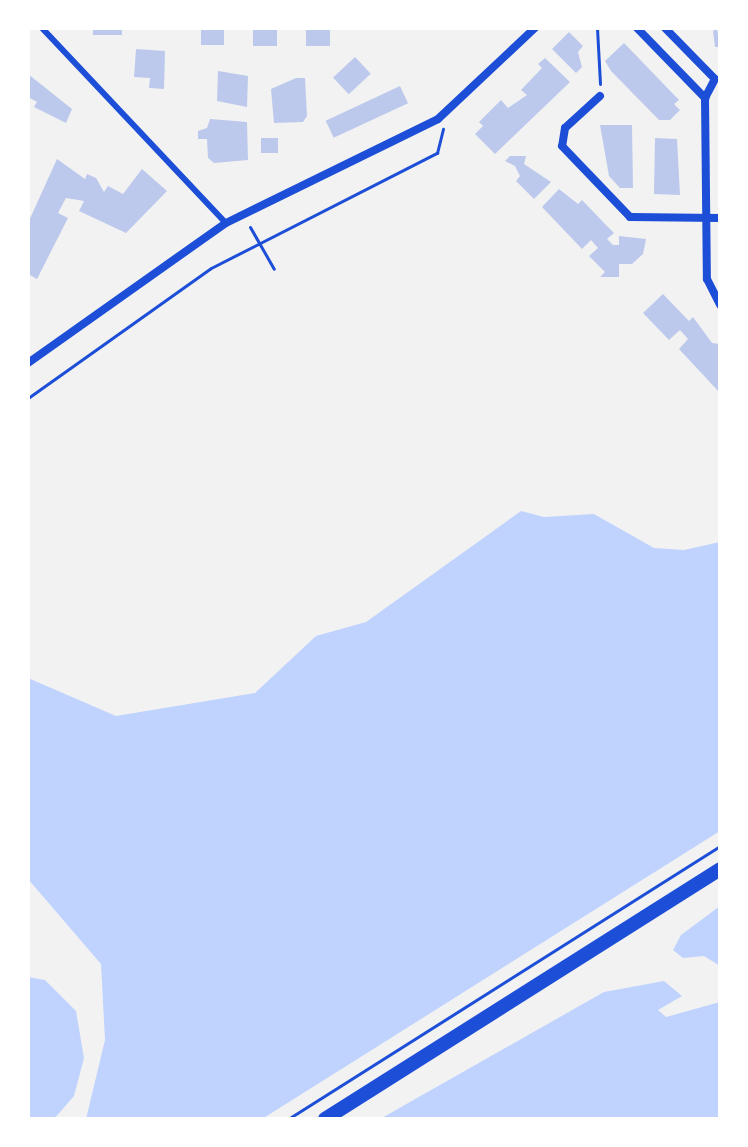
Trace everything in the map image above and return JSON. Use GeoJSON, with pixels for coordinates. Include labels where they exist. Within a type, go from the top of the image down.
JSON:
{"type":"FeatureCollection","features":[{"type":"Feature","properties":{"kind":"street"},"geometry":{"type":"LineString","coordinates":[[32,361],[226,223],[438,119],[535,28]]}},
{"type":"Feature","properties":{"kind":"street"},"geometry":{"type":"LineString","coordinates":[[637,28],[705,98]]}},
{"type":"Feature","properties":{"kind":"street"},"geometry":{"type":"LineString","coordinates":[[665,28],[717,79],[705,98],[706,218],[707,279],[720,305]]}},
{"type":"Feature","properties":{"kind":"street"},"geometry":{"type":"LineString","coordinates":[[600,96],[565,128],[562,146],[630,217],[720,218]]}},
{"type":"Feature","properties":{"kind":"street"},"geometry":{"type":"LineString","coordinates":[[325,1119],[720,869]]}},
{"type":"Feature","properties":{"kind":"lane"},"geometry":{"type":"LineString","coordinates":[[42,28],[226,223]]}},
{"type":"Feature","properties":{"kind":"lane"},"geometry":{"type":"LineString","coordinates":[[28,350],[32,361]]}},
{"type":"Feature","properties":{"kind":"path"},"geometry":{"type":"LineString","coordinates":[[597,28],[600,96]]}},
{"type":"Feature","properties":{"kind":"path"},"geometry":{"type":"LineString","coordinates":[[28,398],[258,241],[437,153],[443,130],[438,119]]}},
{"type":"Feature","properties":{"kind":"path"},"geometry":{"type":"LineString","coordinates":[[244,215],[274,269]]}},
{"type":"Feature","properties":{"kind":"path"},"geometry":{"type":"LineString","coordinates":[[288,1119],[720,846]]}},
{"type":"Feature","properties":{"kind":"water"},"geometry":{"type":"Polygon","coordinates":[[[521,511],[544,517],[594,514],[654,548],[684,550],[720,542],[720,831],[262,1119],[86,1119],[105,1040],[101,964],[28,879],[28,678],[116,716],[255,693],[316,636],[366,622],[521,511]]]}},
{"type":"Feature","properties":{"kind":"water"},"geometry":{"type":"Polygon","coordinates":[[[720,906],[720,966],[704,956],[683,958],[673,950],[681,935],[720,906]]]}},
{"type":"Feature","properties":{"kind":"water"},"geometry":{"type":"Polygon","coordinates":[[[28,977],[45,980],[76,1011],[84,1058],[74,1096],[54,1119],[28,1119],[28,977]]]}},
{"type":"Feature","properties":{"kind":"water"},"geometry":{"type":"Polygon","coordinates":[[[664,981],[682,996],[658,1010],[666,1017],[720,1002],[720,1119],[380,1119],[604,992],[664,981]]]}},
{"type":"Feature","properties":{"kind":"building"},"geometry":{"type":"Polygon","coordinates":[[[93,28],[122,28],[122,35],[93,35],[93,28]]]}},
{"type":"Feature","properties":{"kind":"building"},"geometry":{"type":"Polygon","coordinates":[[[201,28],[224,28],[224,45],[201,45],[201,28]]]}},
{"type":"Feature","properties":{"kind":"building"},"geometry":{"type":"Polygon","coordinates":[[[253,28],[277,28],[277,46],[253,46],[253,28]]]}},
{"type":"Feature","properties":{"kind":"building"},"geometry":{"type":"Polygon","coordinates":[[[306,28],[330,28],[330,46],[306,46],[306,28]]]}},
{"type":"Feature","properties":{"kind":"building"},"geometry":{"type":"Polygon","coordinates":[[[717,28],[720,47],[715,47],[713,31],[717,28]]]}},
{"type":"Feature","properties":{"kind":"building"},"geometry":{"type":"Polygon","coordinates":[[[569,32],[583,46],[578,52],[582,67],[576,73],[552,49],[569,32]]]}},
{"type":"Feature","properties":{"kind":"building"},"geometry":{"type":"Polygon","coordinates":[[[624,43],[679,100],[674,104],[680,110],[670,120],[659,120],[605,61],[624,43]]]}},
{"type":"Feature","properties":{"kind":"building"},"geometry":{"type":"Polygon","coordinates":[[[136,49],[165,51],[164,89],[149,88],[150,78],[134,77],[136,49]]]}},
{"type":"Feature","properties":{"kind":"building"},"geometry":{"type":"Polygon","coordinates":[[[355,57],[371,74],[349,94],[333,77],[355,57]]]}},
{"type":"Feature","properties":{"kind":"building"},"geometry":{"type":"Polygon","coordinates":[[[545,58],[570,82],[495,154],[475,134],[483,126],[479,122],[501,100],[508,108],[527,95],[521,90],[542,68],[538,64],[545,58]]]}},
{"type":"Feature","properties":{"kind":"building"},"geometry":{"type":"Polygon","coordinates":[[[218,71],[248,76],[247,107],[217,101],[218,71]]]}},
{"type":"Feature","properties":{"kind":"building"},"geometry":{"type":"Polygon","coordinates":[[[28,74],[72,109],[66,123],[34,107],[37,102],[28,97],[28,74]]]}},
{"type":"Feature","properties":{"kind":"building"},"geometry":{"type":"Polygon","coordinates":[[[296,78],[305,78],[307,116],[303,122],[274,123],[271,89],[296,78]]]}},
{"type":"Feature","properties":{"kind":"building"},"geometry":{"type":"Polygon","coordinates":[[[400,86],[408,103],[334,138],[326,121],[400,86]]]}},
{"type":"Feature","properties":{"kind":"building"},"geometry":{"type":"Polygon","coordinates":[[[210,119],[247,122],[248,160],[214,163],[208,158],[207,139],[198,139],[198,131],[207,128],[210,119]]]}},
{"type":"Feature","properties":{"kind":"building"},"geometry":{"type":"Polygon","coordinates":[[[600,125],[632,125],[633,188],[620,188],[609,176],[600,125]]]}},
{"type":"Feature","properties":{"kind":"building"},"geometry":{"type":"Polygon","coordinates":[[[261,138],[278,138],[278,153],[261,153],[261,138]]]}},
{"type":"Feature","properties":{"kind":"building"},"geometry":{"type":"Polygon","coordinates":[[[655,138],[677,139],[680,195],[654,194],[655,138]]]}},
{"type":"Feature","properties":{"kind":"building"},"geometry":{"type":"Polygon","coordinates":[[[510,156],[526,156],[524,164],[551,182],[534,199],[516,181],[520,176],[515,166],[505,161],[510,156]]]}},
{"type":"Feature","properties":{"kind":"building"},"geometry":{"type":"Polygon","coordinates":[[[57,159],[85,179],[87,174],[96,178],[104,192],[108,186],[123,194],[142,169],[167,191],[126,233],[79,211],[84,201],[66,198],[58,213],[68,218],[37,279],[28,274],[28,223],[57,159]]]}},
{"type":"Feature","properties":{"kind":"building"},"geometry":{"type":"Polygon","coordinates":[[[559,189],[578,204],[582,200],[614,233],[607,239],[613,245],[619,245],[619,236],[646,239],[643,254],[632,264],[619,264],[619,277],[600,277],[605,272],[589,256],[598,248],[591,240],[582,249],[542,207],[559,189]]]}},
{"type":"Feature","properties":{"kind":"building"},"geometry":{"type":"Polygon","coordinates":[[[663,294],[689,321],[693,317],[712,343],[720,344],[720,393],[679,349],[688,339],[680,330],[669,340],[643,313],[663,294]]]}}]}
